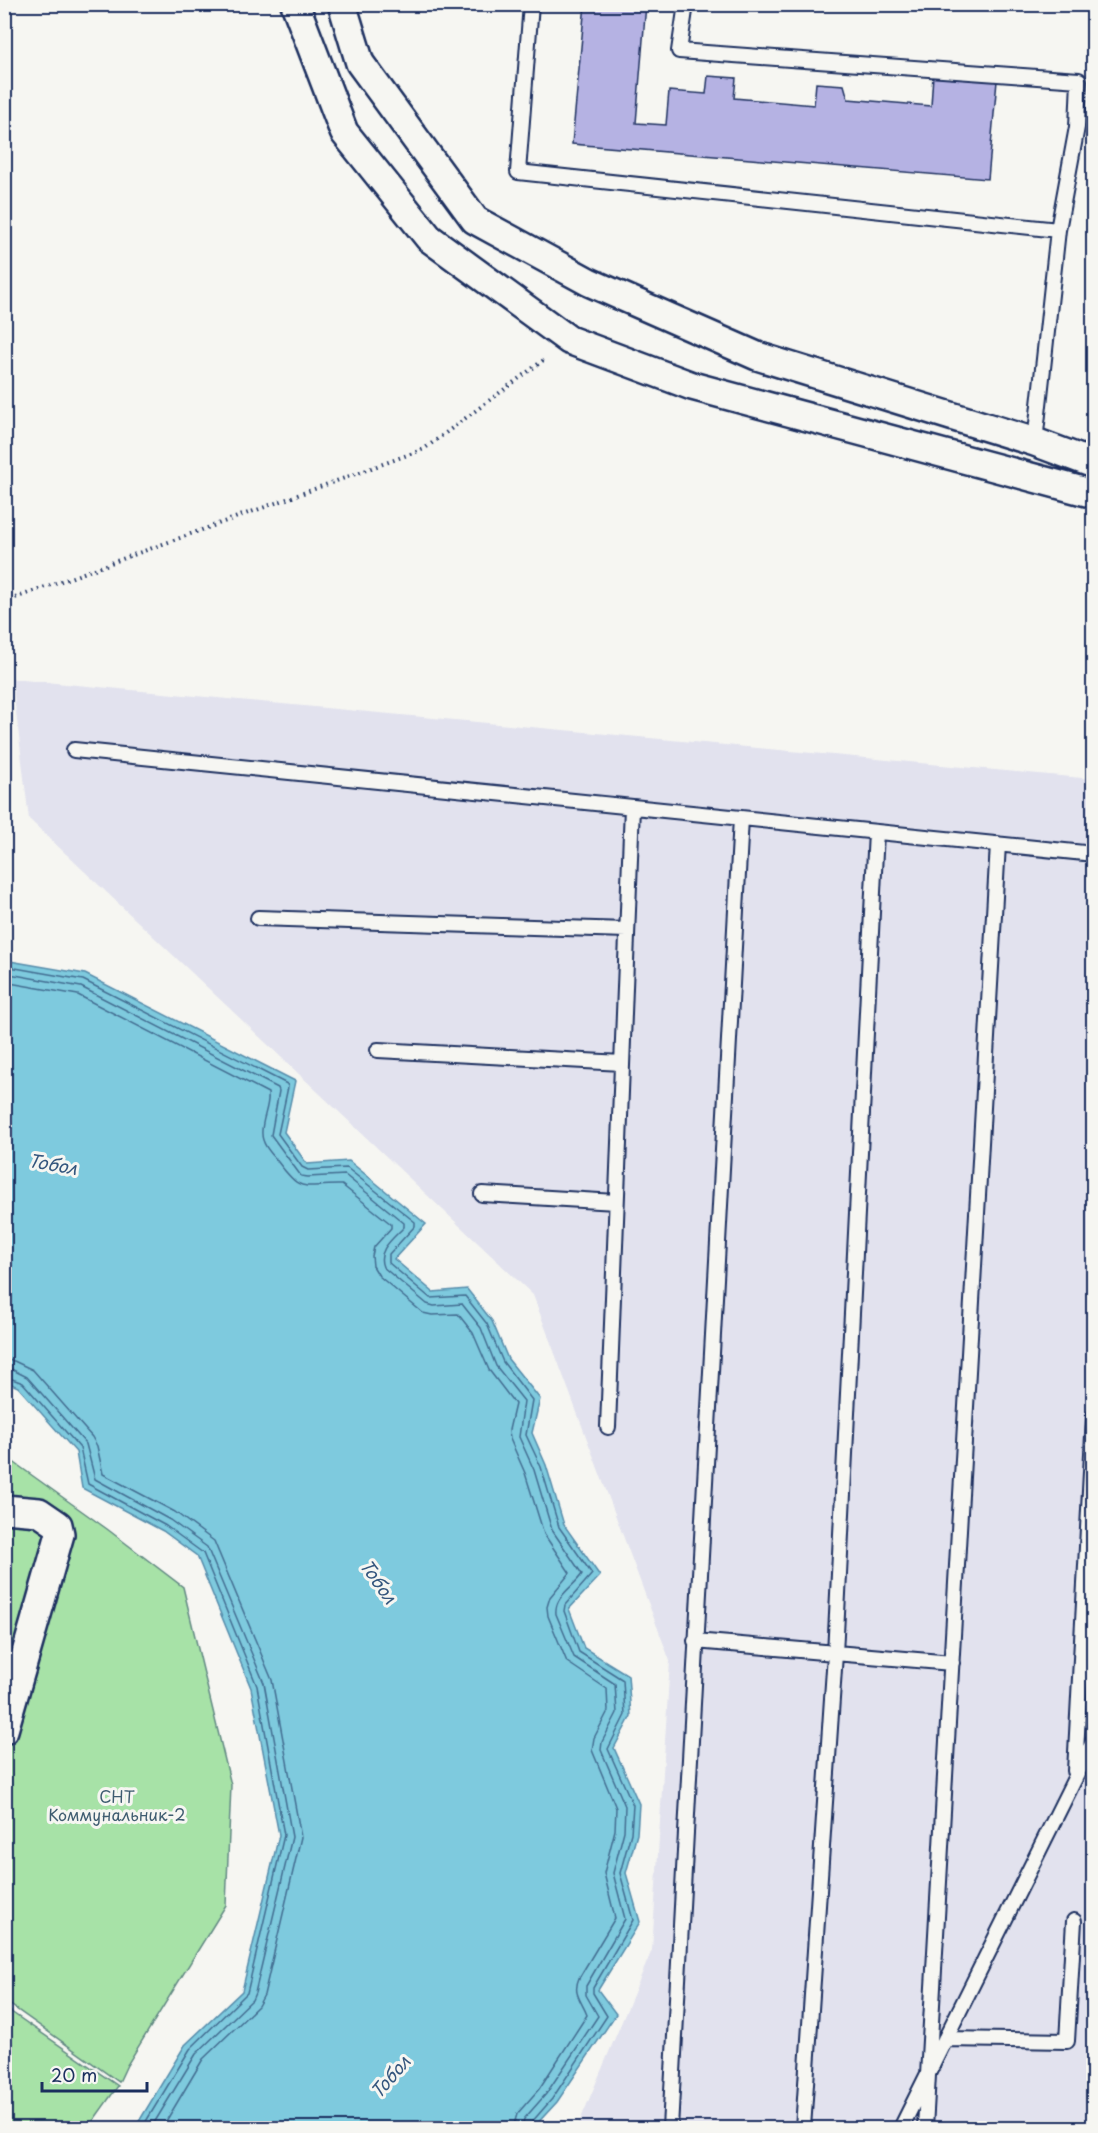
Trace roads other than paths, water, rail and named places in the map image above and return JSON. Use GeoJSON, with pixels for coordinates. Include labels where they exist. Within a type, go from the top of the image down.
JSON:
{"type":"FeatureCollection","features":[{"type":"Feature","properties":{"kind":"street"},"geometry":{"type":"LineString","coordinates":[[295,4],[344,132],[429,238],[569,340],[692,386],[1094,494]]}},
{"type":"Feature","properties":{"kind":"street"},"geometry":{"type":"LineString","coordinates":[[342,4],[360,63],[475,220],[589,282],[757,356],[1035,442],[1094,464]]}},
{"type":"Feature","properties":{"kind":"street"},"geometry":{"type":"LineString","coordinates":[[4,1509],[39,1512],[58,1525],[60,1534],[4,1730]]}},
{"type":"Feature","properties":{"kind":"lane"},"geometry":{"type":"LineString","coordinates":[[531,4],[518,172],[1059,230]]}},
{"type":"Feature","properties":{"kind":"lane"},"geometry":{"type":"LineString","coordinates":[[686,4],[680,51],[1079,80],[1077,127],[1059,230],[1035,442]]}},
{"type":"Feature","properties":{"kind":"lane"},"geometry":{"type":"LineString","coordinates":[[74,750],[1094,854]]}},
{"type":"Feature","properties":{"kind":"lane"},"geometry":{"type":"LineString","coordinates":[[608,1427],[632,807]]}},
{"type":"Feature","properties":{"kind":"lane"},"geometry":{"type":"LineString","coordinates":[[670,2128],[741,818]]}},
{"type":"Feature","properties":{"kind":"lane"},"geometry":{"type":"LineString","coordinates":[[803,2128],[835,1654],[876,832]]}},
{"type":"Feature","properties":{"kind":"lane"},"geometry":{"type":"LineString","coordinates":[[925,2128],[998,844]]}},
{"type":"Feature","properties":{"kind":"lane"},"geometry":{"type":"LineString","coordinates":[[258,918],[627,930]]}},
{"type":"Feature","properties":{"kind":"lane"},"geometry":{"type":"LineString","coordinates":[[378,1050],[622,1063]]}},
{"type":"Feature","properties":{"kind":"lane"},"geometry":{"type":"LineString","coordinates":[[482,1194],[616,1202]]}},
{"type":"Feature","properties":{"kind":"lane"},"geometry":{"type":"LineString","coordinates":[[1075,1775],[1094,1416]]}},
{"type":"Feature","properties":{"kind":"lane"},"geometry":{"type":"LineString","coordinates":[[695,1641],[952,1663]]}},
{"type":"Feature","properties":{"kind":"lane"},"geometry":{"type":"LineString","coordinates":[[901,2128],[1094,1740]]}},
{"type":"Feature","properties":{"kind":"lane"},"geometry":{"type":"LineString","coordinates":[[945,2039],[1067,2041],[1074,1922]]}},
{"type":"Feature","properties":{"kind":"water","name":"Тобол"},"geometry":{"type":"Polygon","coordinates":[[[4,960],[85,974],[295,1081],[284,1132],[307,1164],[349,1161],[426,1224],[394,1259],[433,1292],[467,1289],[492,1321],[508,1359],[540,1399],[532,1433],[546,1465],[564,1525],[600,1576],[569,1609],[584,1648],[628,1675],[631,1716],[614,1748],[639,1804],[637,1834],[626,1873],[640,1922],[598,1990],[616,2014],[557,2102],[533,2128],[135,2128],[185,2045],[242,1991],[279,1835],[251,1688],[197,1556],[163,1531],[82,1488],[76,1452],[18,1387],[5,1381],[4,960]]]}},
{"type":"Feature","properties":{"kind":"park label","name":"СНТ Коммунальник-2"},"geometry":{"type":"Point","coordinates":[117,1806]}}]}
